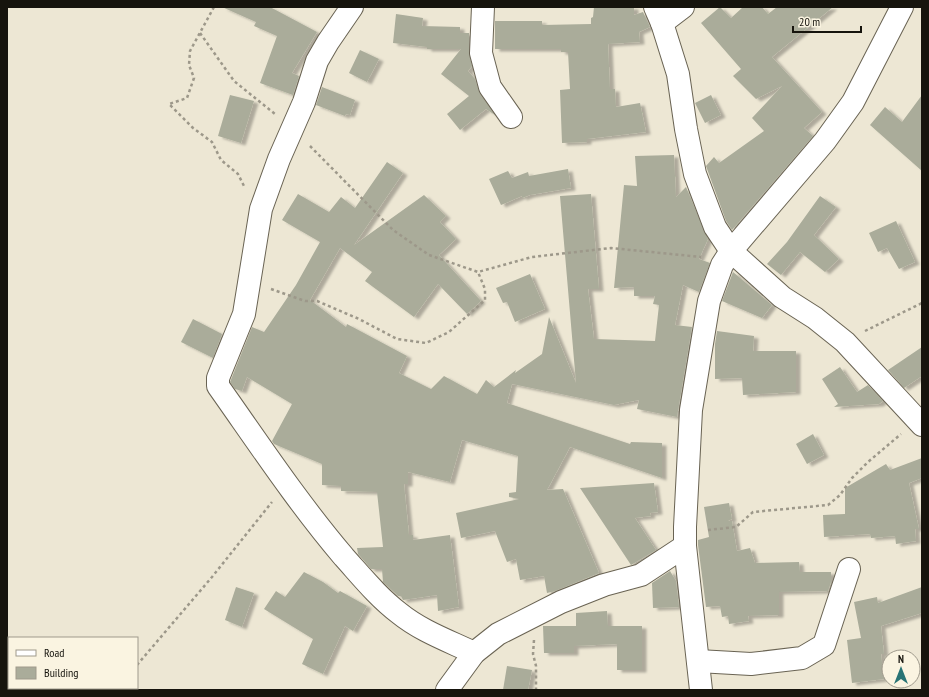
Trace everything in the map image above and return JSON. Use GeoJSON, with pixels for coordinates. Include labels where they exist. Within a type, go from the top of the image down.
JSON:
{"type":"FeatureCollection","features":[{"type":"Feature","properties":{"kind":"street"},"geometry":{"type":"LineString","coordinates":[[352,7],[317,61],[304,102],[292,127],[261,208],[244,314],[218,378],[218,386],[286,484],[322,530],[376,594],[400,614],[424,629],[474,653]]}},
{"type":"Feature","properties":{"kind":"street"},"geometry":{"type":"LineString","coordinates":[[483,7],[481,53],[490,87],[511,117]]}},
{"type":"Feature","properties":{"kind":"street"},"geometry":{"type":"LineString","coordinates":[[683,7],[658,15],[678,74],[686,129],[695,174],[726,258],[782,297],[816,318],[845,342],[920,423]]}},
{"type":"Feature","properties":{"kind":"street"},"geometry":{"type":"LineString","coordinates":[[701,690],[685,537],[688,444],[692,403],[710,301],[726,258],[825,141],[852,102],[902,7]]}},
{"type":"Feature","properties":{"kind":"street"},"geometry":{"type":"LineString","coordinates":[[448,690],[474,653],[498,634],[533,618],[561,602],[604,585],[641,575],[685,537]]}},
{"type":"Feature","properties":{"kind":"street"},"geometry":{"type":"LineString","coordinates":[[698,661],[751,664],[802,658],[824,645],[849,569]]}},
{"type":"Feature","properties":{"kind":"path"},"geometry":{"type":"LineString","coordinates":[[214,7],[190,52],[189,65],[194,78],[187,98],[170,104],[193,128],[212,142],[221,160],[238,174],[250,200],[261,208]]}},
{"type":"Feature","properties":{"kind":"path"},"geometry":{"type":"LineString","coordinates":[[200,33],[234,81],[292,127],[393,230],[429,255],[478,272],[532,257],[611,248],[726,258]]}},
{"type":"Feature","properties":{"kind":"path"},"geometry":{"type":"LineString","coordinates":[[250,283],[285,293],[305,301],[317,301],[359,319],[397,339],[426,343],[449,332],[485,300],[485,289],[478,272]]}},
{"type":"Feature","properties":{"kind":"path"},"geometry":{"type":"LineString","coordinates":[[845,342],[922,303]]}},
{"type":"Feature","properties":{"kind":"path"},"geometry":{"type":"LineString","coordinates":[[685,537],[710,530],[736,527],[754,512],[828,505],[840,495],[852,478],[868,462],[920,423]]}},
{"type":"Feature","properties":{"kind":"path"},"geometry":{"type":"LineString","coordinates":[[138,664],[212,577],[286,484]]}},
{"type":"Feature","properties":{"kind":"path"},"geometry":{"type":"LineString","coordinates":[[533,618],[533,654],[536,666],[536,690]]}},
{"type":"Feature","properties":{"kind":"building"},"geometry":{"type":"Polygon","coordinates":[[[222,7],[270,7],[317,32],[292,73],[299,76],[293,95],[260,83],[277,36],[254,26],[256,22],[222,7]]]}},
{"type":"Feature","properties":{"kind":"building"},"geometry":{"type":"Polygon","coordinates":[[[594,7],[634,7],[634,15],[643,12],[650,27],[639,32],[640,42],[608,44],[610,89],[615,89],[616,107],[640,103],[646,132],[587,139],[587,142],[562,143],[560,90],[570,89],[568,52],[561,52],[561,49],[495,49],[495,21],[542,21],[542,25],[591,24],[594,7]]]}},
{"type":"Feature","properties":{"kind":"building"},"geometry":{"type":"Polygon","coordinates":[[[720,7],[731,18],[743,7],[762,7],[768,14],[777,7],[833,7],[772,57],[822,112],[804,128],[813,136],[732,230],[726,221],[706,166],[714,157],[719,163],[764,131],[752,118],[782,86],[756,99],[733,76],[741,69],[701,23],[720,7]]]}},
{"type":"Feature","properties":{"kind":"building"},"geometry":{"type":"Polygon","coordinates":[[[396,14],[423,18],[422,26],[460,27],[460,33],[469,33],[469,53],[472,66],[468,71],[475,79],[480,94],[495,115],[486,109],[460,130],[447,114],[469,96],[441,74],[461,49],[427,49],[427,47],[393,43],[396,14]]]}},
{"type":"Feature","properties":{"kind":"building"},"geometry":{"type":"Polygon","coordinates":[[[360,50],[379,59],[367,82],[349,73],[360,50]]]}},
{"type":"Feature","properties":{"kind":"building"},"geometry":{"type":"Polygon","coordinates":[[[322,87],[355,100],[350,115],[346,114],[345,116],[316,105],[322,87]]]}},
{"type":"Feature","properties":{"kind":"building"},"geometry":{"type":"Polygon","coordinates":[[[230,95],[254,101],[241,143],[218,136],[230,95]]]}},
{"type":"Feature","properties":{"kind":"building"},"geometry":{"type":"Polygon","coordinates":[[[711,95],[721,115],[705,123],[695,103],[711,95]]]}},
{"type":"Feature","properties":{"kind":"building"},"geometry":{"type":"Polygon","coordinates":[[[922,95],[922,171],[870,125],[885,107],[902,122],[922,95]]]}},
{"type":"Feature","properties":{"kind":"building"},"geometry":{"type":"Polygon","coordinates":[[[674,155],[676,197],[686,187],[708,239],[699,259],[710,263],[699,292],[683,285],[675,325],[692,327],[677,417],[637,409],[639,400],[614,405],[512,384],[507,403],[630,444],[631,442],[662,443],[662,478],[570,447],[547,490],[563,489],[599,573],[547,593],[544,576],[520,580],[516,559],[507,562],[495,531],[461,538],[456,513],[519,499],[509,497],[509,493],[516,492],[518,456],[462,440],[450,482],[408,472],[408,484],[404,484],[409,535],[413,535],[413,540],[450,535],[459,607],[438,611],[437,595],[403,600],[401,596],[398,596],[383,582],[382,569],[371,569],[358,554],[357,548],[383,547],[377,492],[341,491],[341,486],[322,485],[322,464],[274,444],[272,441],[292,404],[247,377],[242,391],[235,389],[230,382],[252,327],[264,332],[296,285],[320,242],[282,220],[298,194],[329,212],[341,197],[355,208],[387,162],[403,173],[354,245],[424,195],[446,216],[440,222],[456,239],[439,255],[481,301],[467,314],[438,284],[414,317],[365,281],[372,272],[340,248],[310,300],[346,327],[347,324],[407,356],[399,373],[431,389],[444,376],[477,394],[486,380],[494,387],[516,370],[515,373],[542,354],[549,317],[576,383],[560,196],[591,194],[599,289],[588,289],[594,339],[655,341],[659,305],[653,304],[655,296],[634,296],[634,287],[614,288],[624,185],[637,186],[635,156],[674,155]]]}},
{"type":"Feature","properties":{"kind":"building"},"geometry":{"type":"Polygon","coordinates":[[[568,169],[571,188],[530,195],[522,198],[522,196],[501,205],[489,179],[508,171],[512,178],[528,172],[529,176],[568,169]]]}},
{"type":"Feature","properties":{"kind":"building"},"geometry":{"type":"Polygon","coordinates":[[[820,196],[836,207],[814,235],[839,259],[825,272],[800,252],[781,275],[767,264],[787,242],[820,196]]]}},
{"type":"Feature","properties":{"kind":"building"},"geometry":{"type":"Polygon","coordinates":[[[896,221],[915,262],[899,269],[887,248],[878,252],[869,233],[896,221]]]}},
{"type":"Feature","properties":{"kind":"building"},"geometry":{"type":"Polygon","coordinates":[[[733,272],[772,305],[762,318],[722,301],[733,272]]]}},
{"type":"Feature","properties":{"kind":"building"},"geometry":{"type":"Polygon","coordinates":[[[530,274],[545,309],[515,322],[507,302],[503,303],[496,288],[530,274]]]}},
{"type":"Feature","properties":{"kind":"building"},"geometry":{"type":"Polygon","coordinates":[[[193,319],[222,334],[213,358],[181,342],[193,319]]]}},
{"type":"Feature","properties":{"kind":"building"},"geometry":{"type":"Polygon","coordinates":[[[717,331],[754,336],[753,351],[796,351],[796,392],[743,395],[742,378],[715,379],[715,344],[717,331]]]}},
{"type":"Feature","properties":{"kind":"building"},"geometry":{"type":"Polygon","coordinates":[[[922,347],[922,376],[904,388],[888,370],[922,347]]]}},
{"type":"Feature","properties":{"kind":"building"},"geometry":{"type":"Polygon","coordinates":[[[840,367],[857,392],[868,385],[883,401],[879,404],[834,407],[838,404],[822,379],[840,367]]]}},
{"type":"Feature","properties":{"kind":"building"},"geometry":{"type":"Polygon","coordinates":[[[813,434],[824,455],[807,464],[796,444],[813,434]]]}},
{"type":"Feature","properties":{"kind":"building"},"geometry":{"type":"Polygon","coordinates":[[[922,458],[922,478],[909,483],[919,529],[915,529],[916,541],[896,544],[895,536],[871,538],[870,534],[824,537],[823,515],[845,514],[845,488],[886,464],[890,470],[922,458]]]}},
{"type":"Feature","properties":{"kind":"building"},"geometry":{"type":"Polygon","coordinates":[[[654,483],[658,512],[650,513],[651,516],[635,518],[656,550],[631,565],[580,488],[654,483]]]}},
{"type":"Feature","properties":{"kind":"building"},"geometry":{"type":"Polygon","coordinates":[[[729,503],[732,519],[728,521],[732,521],[737,551],[750,548],[755,563],[799,562],[800,572],[831,572],[831,582],[828,591],[779,592],[779,615],[748,616],[749,621],[729,624],[728,616],[722,617],[720,606],[706,607],[698,545],[698,540],[709,537],[704,507],[729,503]]]}},
{"type":"Feature","properties":{"kind":"building"},"geometry":{"type":"Polygon","coordinates":[[[670,571],[676,581],[679,607],[653,608],[652,583],[670,571]]]}},
{"type":"Feature","properties":{"kind":"building"},"geometry":{"type":"Polygon","coordinates":[[[304,572],[323,582],[338,593],[340,591],[367,606],[353,631],[345,626],[323,674],[302,664],[313,639],[264,609],[276,591],[285,597],[304,572]]]}},
{"type":"Feature","properties":{"kind":"building"},"geometry":{"type":"Polygon","coordinates":[[[236,587],[254,593],[242,627],[225,620],[236,587]]]}},
{"type":"Feature","properties":{"kind":"building"},"geometry":{"type":"Polygon","coordinates":[[[922,587],[922,613],[881,626],[883,649],[881,649],[881,679],[852,683],[847,640],[861,638],[854,602],[877,597],[878,603],[922,587]]]}},
{"type":"Feature","properties":{"kind":"building"},"geometry":{"type":"Polygon","coordinates":[[[607,611],[608,626],[642,626],[642,670],[617,670],[617,644],[574,646],[574,653],[544,653],[543,626],[576,626],[576,613],[607,611]]]}},
{"type":"Feature","properties":{"kind":"building"},"geometry":{"type":"Polygon","coordinates":[[[507,666],[532,670],[528,690],[503,690],[507,666]]]}}]}
